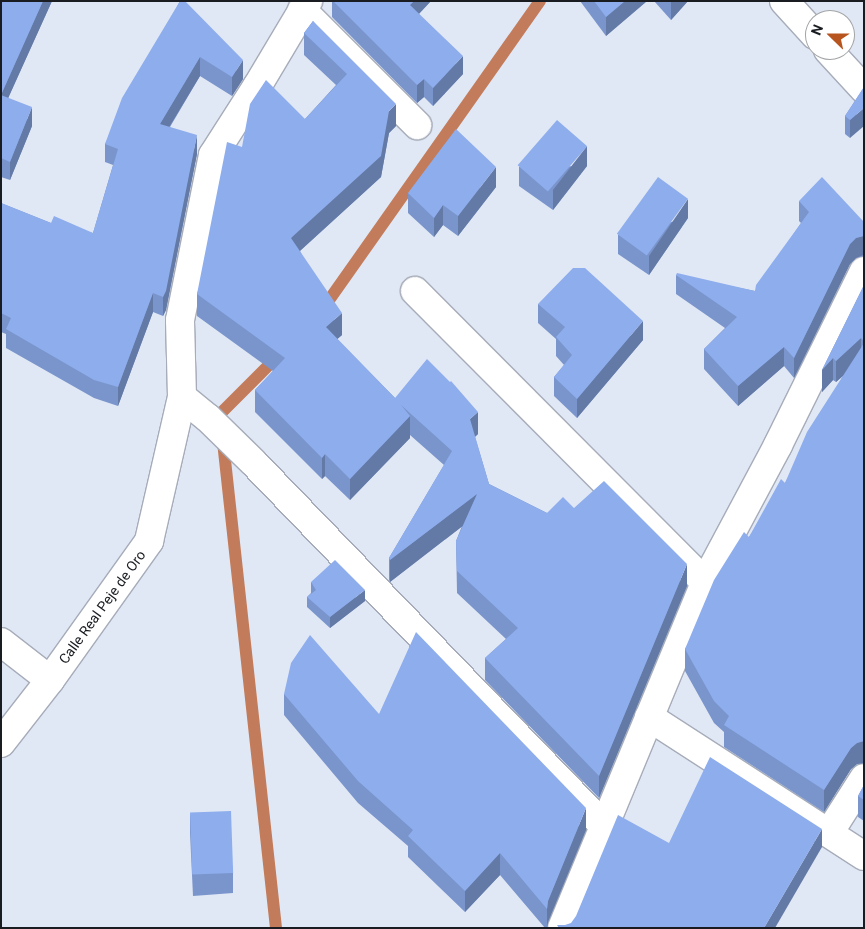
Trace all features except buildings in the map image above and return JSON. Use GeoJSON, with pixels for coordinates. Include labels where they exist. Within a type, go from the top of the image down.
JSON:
{"type":"FeatureCollection","features":[{"type":"Feature","properties":{"kind":"street"},"geometry":{"type":"LineString","coordinates":[[784,1],[805,24]]}},
{"type":"Feature","properties":{"kind":"street"},"geometry":{"type":"LineString","coordinates":[[305,6],[416,125]]}},
{"type":"Feature","properties":{"kind":"street","name":"Calle Real Peje de Oro"},"geometry":{"type":"LineString","coordinates":[[1,743],[50,680],[149,541],[182,397],[180,320],[213,155],[305,6]]}},
{"type":"Feature","properties":{"kind":"street"},"geometry":{"type":"LineString","coordinates":[[837,60],[864,89]]}},
{"type":"Feature","properties":{"kind":"street"},"geometry":{"type":"LineString","coordinates":[[562,928],[705,582],[778,445],[864,271]]}},
{"type":"Feature","properties":{"kind":"street"},"geometry":{"type":"LineString","coordinates":[[415,291],[705,582]]}},
{"type":"Feature","properties":{"kind":"street"},"geometry":{"type":"LineString","coordinates":[[182,397],[208,418],[253,462],[604,826]]}},
{"type":"Feature","properties":{"kind":"street"},"geometry":{"type":"LineString","coordinates":[[1,642],[50,680]]}},
{"type":"Feature","properties":{"kind":"street"},"geometry":{"type":"LineString","coordinates":[[649,717],[864,856]]}},
{"type":"Feature","properties":{"kind":"street"},"geometry":{"type":"LineString","coordinates":[[829,833],[864,778]]}},
{"type":"Feature","properties":{"kind":"waterway"},"geometry":{"type":"LineString","coordinates":[[322,310],[540,1]]}},
{"type":"Feature","properties":{"kind":"waterway"},"geometry":{"type":"LineString","coordinates":[[276,928],[220,414],[279,355]]}}]}
